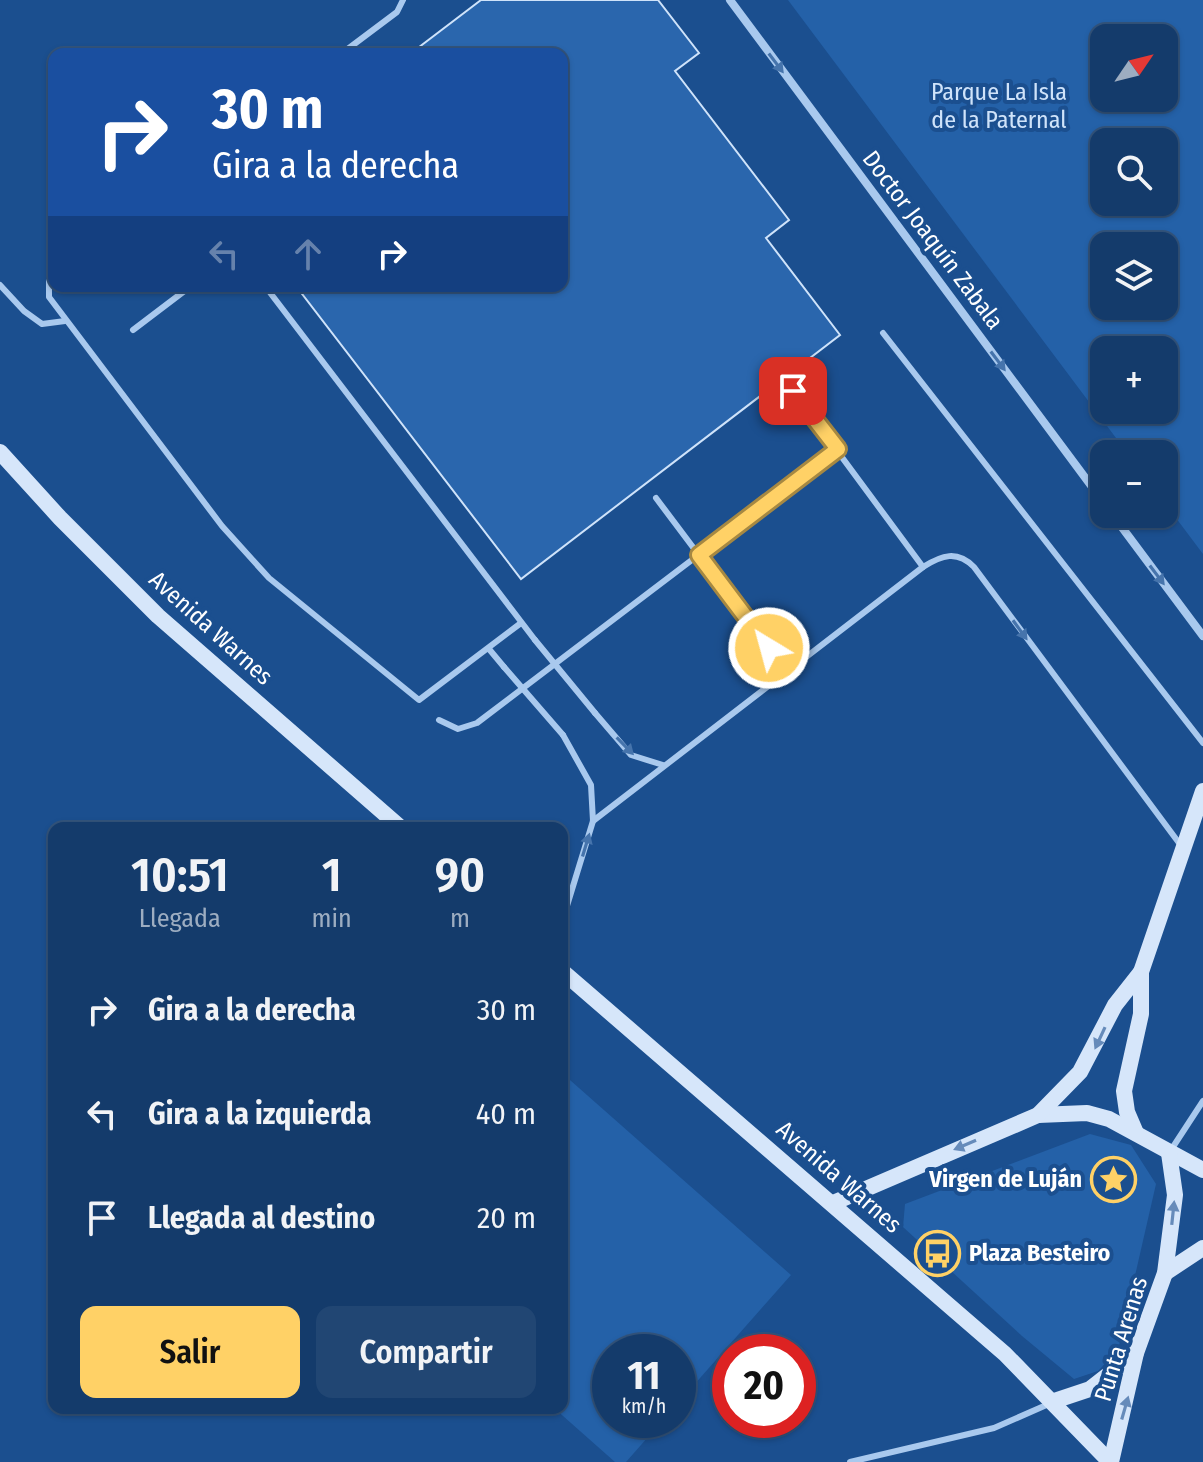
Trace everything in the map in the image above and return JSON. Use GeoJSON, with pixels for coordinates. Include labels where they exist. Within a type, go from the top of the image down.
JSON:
{"type":"FeatureCollection","features":[{"type":"Feature","properties":{"kind":"main road","name":"Avenida Warnes"},"geometry":{"type":"LineString","coordinates":[[0,452],[60,518],[158,616],[394,822]]}},
{"type":"Feature","properties":{"kind":"main road"},"geometry":{"type":"LineString","coordinates":[[1136,1133],[1127,1112],[1124,1091],[1141,1014],[1141,972],[1203,791]]}},
{"type":"Feature","properties":{"kind":"main road"},"geometry":{"type":"LineString","coordinates":[[1038,1115],[1080,1072],[1115,1005],[1141,972]]}},
{"type":"Feature","properties":{"kind":"main road","name":"Avenida Warnes"},"geometry":{"type":"LineString","coordinates":[[568,976],[833,1203],[1054,1401],[1110,1462]]}},
{"type":"Feature","properties":{"kind":"main road"},"geometry":{"type":"LineString","coordinates":[[833,1203],[1038,1115],[1087,1113],[1136,1133],[1203,1170]]}},
{"type":"Feature","properties":{"kind":"main road"},"geometry":{"type":"LineString","coordinates":[[1165,1273],[1175,1195],[1169,1153]]}},
{"type":"Feature","properties":{"kind":"main road","name":"Punta Arenas"},"geometry":{"type":"LineString","coordinates":[[1110,1462],[1136,1353],[1165,1273],[1203,1248]]}},
{"type":"Feature","properties":{"kind":"main road"},"geometry":{"type":"LineString","coordinates":[[1054,1401],[1090,1389],[1136,1353]]}},
{"type":"Feature","properties":{"kind":"street","name":"Doctor Joaquín Zabala"},"geometry":{"type":"LineString","coordinates":[[730,0],[1090,484]]}},
{"type":"Feature","properties":{"kind":"street"},"geometry":{"type":"LineString","coordinates":[[1122,528],[1203,636]]}},
{"type":"Feature","properties":{"kind":"lane"},"geometry":{"type":"LineString","coordinates":[[349,48],[397,12],[403,0]]}},
{"type":"Feature","properties":{"kind":"lane"},"geometry":{"type":"LineString","coordinates":[[0,285],[24,311],[42,324],[65,321]]}},
{"type":"Feature","properties":{"kind":"lane"},"geometry":{"type":"LineString","coordinates":[[49,292],[49,297],[65,321],[222,526],[269,578],[419,700],[521,623]]}},
{"type":"Feature","properties":{"kind":"lane"},"geometry":{"type":"LineString","coordinates":[[133,330],[183,292]]}},
{"type":"Feature","properties":{"kind":"lane"},"geometry":{"type":"LineString","coordinates":[[270,292],[521,623],[595,713],[631,755],[663,765]]}},
{"type":"Feature","properties":{"kind":"lane"},"geometry":{"type":"LineString","coordinates":[[883,333],[1203,743]]}},
{"type":"Feature","properties":{"kind":"lane"},"geometry":{"type":"LineString","coordinates":[[793,391],[923,567]]}},
{"type":"Feature","properties":{"kind":"lane"},"geometry":{"type":"LineString","coordinates":[[439,720],[458,729],[477,723],[838,449]]}},
{"type":"Feature","properties":{"kind":"lane"},"geometry":{"type":"LineString","coordinates":[[656,498],[786,671]]}},
{"type":"Feature","properties":{"kind":"lane"},"geometry":{"type":"LineString","coordinates":[[593,821],[923,567],[939,557],[951,555],[964,557],[974,567],[1182,848]]}},
{"type":"Feature","properties":{"kind":"lane"},"geometry":{"type":"LineString","coordinates":[[489,649],[563,735],[591,785],[593,821],[568,902]]}},
{"type":"Feature","properties":{"kind":"lane"},"geometry":{"type":"LineString","coordinates":[[1169,1153],[1203,1101]]}},
{"type":"Feature","properties":{"kind":"lane"},"geometry":{"type":"LineString","coordinates":[[850,1462],[994,1428],[1054,1401]]}},
{"type":"Feature","properties":{"kind":"green space","name":"Parque La Isla de la Paternal"},"geometry":{"type":"Polygon","coordinates":[[[788,0],[1203,0],[1203,554],[1178,521],[1178,440],[1118,440],[1106,424],[1178,424],[1178,336],[1090,336],[1090,403],[788,0]]]}},
{"type":"Feature","properties":{"kind":"green space"},"geometry":{"type":"Polygon","coordinates":[[[568,1078],[791,1275],[739,1334],[712,1334],[712,1364],[696,1383],[696,1334],[592,1334],[592,1438],[647,1438],[626,1462],[615,1462],[561,1414],[568,1414],[568,1078]]]}},
{"type":"Feature","properties":{"kind":"green space"},"geometry":{"type":"Polygon","coordinates":[[[1090,1134],[1131,1145],[1156,1184],[1118,1350],[1098,1371],[1074,1379],[1022,1336],[903,1227],[905,1204],[1090,1134]]]}},
{"type":"Feature","properties":{"kind":"building"},"geometry":{"type":"Polygon","coordinates":[[[481,0],[658,0],[699,53],[675,71],[789,220],[766,238],[840,335],[521,579],[301,292],[568,292],[568,48],[418,48],[481,0]]]}},
{"type":"Feature","properties":{"kind":"place","name":"Virgen de Luján"},"geometry":{"type":"Point","coordinates":[1113,1179]}},
{"type":"Feature","properties":{"kind":"place","name":"Plaza Besteiro"},"geometry":{"type":"Point","coordinates":[938,1253]}},
{"type":"Feature","properties":{"kind":"route"},"geometry":{"type":"LineString","coordinates":[[769,648],[699,555],[838,449],[793,391]]}}]}
